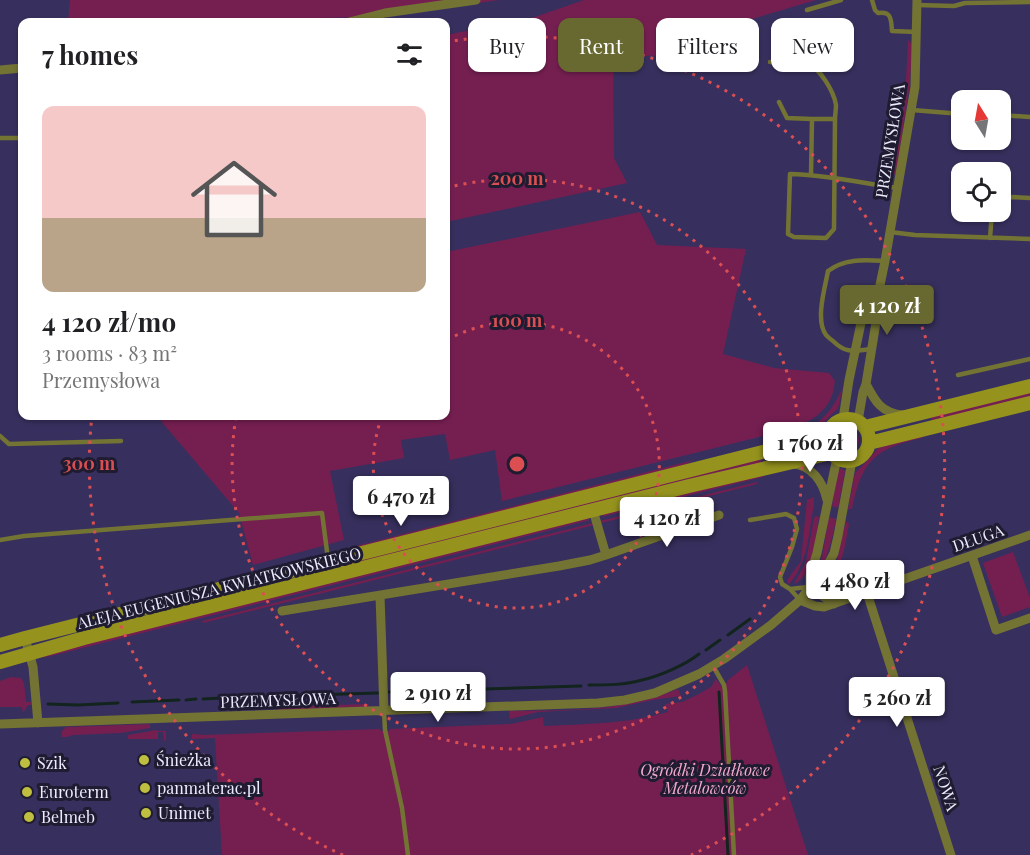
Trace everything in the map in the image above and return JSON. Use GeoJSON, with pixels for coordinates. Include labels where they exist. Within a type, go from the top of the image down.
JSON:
{"type":"FeatureCollection","features":[{"type":"Feature","properties":{"kind":"street"},"geometry":{"type":"LineString","coordinates":[[365,18],[476,0]]}},
{"type":"Feature","properties":{"kind":"street","name":"PRZEMYSŁOWA"},"geometry":{"type":"LineString","coordinates":[[861,424],[863,392],[872,349],[880,285],[912,110],[915,87],[917,2]]}},
{"type":"Feature","properties":{"kind":"street"},"geometry":{"type":"LineString","coordinates":[[0,70],[18,68]]}},
{"type":"Feature","properties":{"kind":"street","name":"PRZEMYSŁOWA"},"geometry":{"type":"LineString","coordinates":[[843,419],[861,323],[880,285]]}},
{"type":"Feature","properties":{"kind":"street"},"geometry":{"type":"LineString","coordinates":[[866,384],[877,402],[891,414],[914,415]]}},
{"type":"Feature","properties":{"kind":"street"},"geometry":{"type":"LineString","coordinates":[[861,424],[914,415],[1030,386]]}},
{"type":"Feature","properties":{"kind":"street"},"geometry":{"type":"LineString","coordinates":[[869,443],[1030,403]]}},
{"type":"Feature","properties":{"kind":"street"},"geometry":{"type":"LineString","coordinates":[[848,418],[861,424],[869,437],[869,443],[863,454],[852,461],[844,461],[834,456],[826,442],[826,436],[832,425],[848,418]]}},
{"type":"Feature","properties":{"kind":"street","name":"ALEJA EUGENIUSZA KWIATKOWSKIEGO"},"geometry":{"type":"LineString","coordinates":[[0,645],[826,436]]}},
{"type":"Feature","properties":{"kind":"street","name":"PRZEMYSŁOWA"},"geometry":{"type":"LineString","coordinates":[[810,587],[810,576],[832,488],[834,456]]}},
{"type":"Feature","properties":{"kind":"street","name":"ALEJA EUGENIUSZA KWIATKOWSKIEGO"},"geometry":{"type":"LineString","coordinates":[[0,662],[593,510],[783,464],[834,456]]}},
{"type":"Feature","properties":{"kind":"street","name":"PRZEMYSŁOWA"},"geometry":{"type":"LineString","coordinates":[[0,724],[598,703],[655,693],[713,666],[771,624],[819,581],[834,553],[852,461]]}},
{"type":"Feature","properties":{"kind":"street"},"geometry":{"type":"LineString","coordinates":[[783,464],[796,464],[814,473],[824,488],[827,502]]}},
{"type":"Feature","properties":{"kind":"street"},"geometry":{"type":"LineString","coordinates":[[593,510],[606,555]]}},
{"type":"Feature","properties":{"kind":"street"},"geometry":{"type":"LineString","coordinates":[[282,611],[559,567],[606,555],[719,515]]}},
{"type":"Feature","properties":{"kind":"street","name":"DŁUGA"},"geometry":{"type":"LineString","coordinates":[[800,600],[824,607],[1030,535]]}},
{"type":"Feature","properties":{"kind":"street"},"geometry":{"type":"LineString","coordinates":[[972,556],[996,630],[1030,618]]}},
{"type":"Feature","properties":{"kind":"street"},"geometry":{"type":"LineString","coordinates":[[810,587],[834,604]]}},
{"type":"Feature","properties":{"kind":"street","name":"NOWA"},"geometry":{"type":"LineString","coordinates":[[867,593],[951,855]]}},
{"type":"Feature","properties":{"kind":"street"},"geometry":{"type":"LineString","coordinates":[[380,596],[384,711]]}},
{"type":"Feature","properties":{"kind":"street"},"geometry":{"type":"LineString","coordinates":[[25,638],[33,667],[38,723]]}},
{"type":"Feature","properties":{"kind":"lane"},"geometry":{"type":"LineString","coordinates":[[807,10],[841,0]]}},
{"type":"Feature","properties":{"kind":"lane"},"geometry":{"type":"LineString","coordinates":[[872,0],[874,10],[889,15],[892,31],[917,32]]}},
{"type":"Feature","properties":{"kind":"lane"},"geometry":{"type":"LineString","coordinates":[[917,2],[948,3],[954,6],[965,3],[1030,2]]}},
{"type":"Feature","properties":{"kind":"lane"},"geometry":{"type":"LineString","coordinates":[[770,62],[811,64],[833,93],[836,107],[835,119],[835,178],[834,229],[826,238],[794,237],[788,234],[790,174],[835,178],[899,188]]}},
{"type":"Feature","properties":{"kind":"lane"},"geometry":{"type":"LineString","coordinates":[[779,102],[787,118],[835,119]]}},
{"type":"Feature","properties":{"kind":"lane"},"geometry":{"type":"LineString","coordinates":[[912,110],[951,113]]}},
{"type":"Feature","properties":{"kind":"lane"},"geometry":{"type":"LineString","coordinates":[[1011,116],[1030,117]]}},
{"type":"Feature","properties":{"kind":"lane"},"geometry":{"type":"LineString","coordinates":[[811,175],[812,119]]}},
{"type":"Feature","properties":{"kind":"lane"},"geometry":{"type":"LineString","coordinates":[[0,138],[18,138]]}},
{"type":"Feature","properties":{"kind":"lane"},"geometry":{"type":"LineString","coordinates":[[1011,197],[1030,198]]}},
{"type":"Feature","properties":{"kind":"lane"},"geometry":{"type":"LineString","coordinates":[[990,238],[991,222]]}},
{"type":"Feature","properties":{"kind":"lane"},"geometry":{"type":"LineString","coordinates":[[890,232],[1030,239]]}},
{"type":"Feature","properties":{"kind":"lane"},"geometry":{"type":"LineString","coordinates":[[872,349],[855,351],[840,348],[825,334],[820,315],[828,271],[835,265],[864,260],[885,261]]}},
{"type":"Feature","properties":{"kind":"lane"},"geometry":{"type":"LineString","coordinates":[[958,375],[1030,359]]}},
{"type":"Feature","properties":{"kind":"lane"},"geometry":{"type":"LineString","coordinates":[[0,436],[9,444],[121,441]]}},
{"type":"Feature","properties":{"kind":"lane"},"geometry":{"type":"LineString","coordinates":[[0,540],[24,536],[322,513],[333,576]]}},
{"type":"Feature","properties":{"kind":"lane"},"geometry":{"type":"LineString","coordinates":[[750,520],[786,514],[794,518],[797,529],[780,577],[782,584],[800,600]]}},
{"type":"Feature","properties":{"kind":"lane"},"geometry":{"type":"LineString","coordinates":[[790,589],[810,587]]}},
{"type":"Feature","properties":{"kind":"lane"},"geometry":{"type":"LineString","coordinates":[[713,666],[725,691],[734,855]]}},
{"type":"Feature","properties":{"kind":"lane"},"geometry":{"type":"LineString","coordinates":[[384,711],[385,730],[402,808],[408,855]]}},
{"type":"Feature","properties":{"kind":"green space"},"geometry":{"type":"Polygon","coordinates":[[[70,0],[499,0],[381,17],[68,18],[70,0]]]}},
{"type":"Feature","properties":{"kind":"green space"},"geometry":{"type":"Polygon","coordinates":[[[584,0],[816,0],[755,18],[656,18],[656,56],[644,56],[644,18],[558,18],[558,72],[613,72],[614,158],[627,183],[450,221],[450,34],[468,31],[468,72],[546,72],[546,18],[530,18],[584,0]]]}},
{"type":"Feature","properties":{"kind":"green space"},"geometry":{"type":"Polygon","coordinates":[[[908,40],[912,44],[910,84],[896,172],[892,178],[903,108],[908,40]]]}},
{"type":"Feature","properties":{"kind":"green space"},"geometry":{"type":"Polygon","coordinates":[[[640,212],[657,245],[746,249],[723,354],[774,368],[829,373],[835,381],[832,396],[817,415],[787,430],[502,501],[495,450],[450,460],[445,434],[401,440],[404,458],[330,471],[344,540],[253,565],[239,513],[161,420],[450,420],[450,251],[640,212]]]}},
{"type":"Feature","properties":{"kind":"green space"},"geometry":{"type":"Polygon","coordinates":[[[843,387],[838,408],[815,434],[769,446],[771,440],[806,429],[823,418],[837,400],[843,387]]]}},
{"type":"Feature","properties":{"kind":"green space"},"geometry":{"type":"Polygon","coordinates":[[[1030,392],[1030,397],[932,422],[931,416],[1030,392]]]}},
{"type":"Feature","properties":{"kind":"green space"},"geometry":{"type":"Polygon","coordinates":[[[848,429],[856,432],[859,440],[856,448],[848,451],[840,448],[837,440],[840,432],[848,429]]]}},
{"type":"Feature","properties":{"kind":"green space"},"geometry":{"type":"Polygon","coordinates":[[[923,434],[922,438],[892,447],[873,460],[860,479],[852,509],[848,509],[855,473],[878,448],[923,434]]]}},
{"type":"Feature","properties":{"kind":"green space"},"geometry":{"type":"Polygon","coordinates":[[[760,458],[762,464],[347,564],[348,562],[760,458]]]}},
{"type":"Feature","properties":{"kind":"green space"},"geometry":{"type":"Polygon","coordinates":[[[694,460],[680,467],[342,553],[337,551],[694,460]]]}},
{"type":"Feature","properties":{"kind":"green space"},"geometry":{"type":"Polygon","coordinates":[[[840,468],[845,471],[838,508],[832,506],[840,468]]]}},
{"type":"Feature","properties":{"kind":"green space"},"geometry":{"type":"Polygon","coordinates":[[[764,474],[763,477],[601,517],[605,513],[764,474]]]}},
{"type":"Feature","properties":{"kind":"green space"},"geometry":{"type":"Polygon","coordinates":[[[757,482],[757,484],[601,523],[600,521],[757,482]]]}},
{"type":"Feature","properties":{"kind":"green space"},"geometry":{"type":"Polygon","coordinates":[[[814,497],[804,557],[789,584],[788,579],[801,561],[807,500],[814,497]]]}},
{"type":"Feature","properties":{"kind":"green space"},"geometry":{"type":"Polygon","coordinates":[[[816,516],[819,517],[809,564],[806,573],[794,584],[806,562],[816,516]]]}},
{"type":"Feature","properties":{"kind":"green space"},"geometry":{"type":"Polygon","coordinates":[[[829,517],[836,519],[833,535],[826,557],[814,579],[822,557],[829,517]]]}},
{"type":"Feature","properties":{"kind":"green space"},"geometry":{"type":"Polygon","coordinates":[[[585,518],[590,520],[43,658],[53,652],[585,518]]]}},
{"type":"Feature","properties":{"kind":"green space"},"geometry":{"type":"Polygon","coordinates":[[[846,521],[849,524],[842,558],[836,574],[826,588],[826,578],[837,560],[846,521]]]}},
{"type":"Feature","properties":{"kind":"green space"},"geometry":{"type":"Polygon","coordinates":[[[593,523],[594,525],[203,623],[202,621],[593,523]]]}},
{"type":"Feature","properties":{"kind":"green space"},"geometry":{"type":"Polygon","coordinates":[[[1013,552],[1030,598],[1030,607],[1002,617],[983,563],[1013,552]]]}},
{"type":"Feature","properties":{"kind":"green space","name":"Ogródki Działkowe Metalowców"},"geometry":{"type":"Polygon","coordinates":[[[747,665],[808,855],[222,855],[215,738],[192,739],[192,734],[380,729],[389,731],[390,729],[511,724],[543,717],[544,726],[621,721],[668,712],[665,704],[682,702],[697,695],[711,687],[716,679],[721,686],[747,665]]]}},
{"type":"Feature","properties":{"kind":"green space"},"geometry":{"type":"Polygon","coordinates":[[[11,677],[21,678],[24,683],[26,702],[31,702],[23,713],[22,707],[0,707],[0,681],[11,677]]]}},
{"type":"Feature","properties":{"kind":"green space"},"geometry":{"type":"Polygon","coordinates":[[[678,689],[681,696],[616,708],[538,712],[510,719],[509,711],[574,710],[616,706],[657,697],[678,689]]]}},
{"type":"Feature","properties":{"kind":"green space"},"geometry":{"type":"Polygon","coordinates":[[[368,704],[369,707],[279,710],[275,707],[368,704]]]}},
{"type":"Feature","properties":{"kind":"green space"},"geometry":{"type":"Polygon","coordinates":[[[150,724],[150,728],[121,733],[61,737],[66,727],[150,724]]]}},
{"type":"Feature","properties":{"kind":"green space"},"geometry":{"type":"Polygon","coordinates":[[[156,730],[166,731],[166,740],[164,741],[163,732],[158,732],[158,739],[128,739],[128,735],[156,730]]]}},
{"type":"Feature","properties":{"kind":"waterway"},"geometry":{"type":"LineString","coordinates":[[728,635],[750,619]]}},
{"type":"Feature","properties":{"kind":"waterway"},"geometry":{"type":"LineString","coordinates":[[706,650],[720,640]]}},
{"type":"Feature","properties":{"kind":"waterway"},"geometry":{"type":"LineString","coordinates":[[589,685],[636,682],[680,666],[699,654]]}},
{"type":"Feature","properties":{"kind":"waterway"},"geometry":{"type":"LineString","coordinates":[[418,691],[581,686]]}},
{"type":"Feature","properties":{"kind":"waterway"},"geometry":{"type":"LineString","coordinates":[[389,692],[411,692]]}},
{"type":"Feature","properties":{"kind":"waterway"},"geometry":{"type":"LineString","coordinates":[[719,692],[728,855]]}},
{"type":"Feature","properties":{"kind":"waterway"},"geometry":{"type":"LineString","coordinates":[[275,696],[378,693]]}},
{"type":"Feature","properties":{"kind":"waterway"},"geometry":{"type":"LineString","coordinates":[[229,698],[267,697]]}},
{"type":"Feature","properties":{"kind":"waterway"},"geometry":{"type":"LineString","coordinates":[[203,699],[222,698]]}},
{"type":"Feature","properties":{"kind":"waterway"},"geometry":{"type":"LineString","coordinates":[[186,700],[196,699]]}},
{"type":"Feature","properties":{"kind":"waterway"},"geometry":{"type":"LineString","coordinates":[[132,702],[179,700]]}},
{"type":"Feature","properties":{"kind":"waterway"},"geometry":{"type":"LineString","coordinates":[[48,704],[118,703]]}},
{"type":"Feature","properties":{"kind":"place","name":"Śnieżka"},"geometry":{"type":"Point","coordinates":[144,760]}},
{"type":"Feature","properties":{"kind":"place","name":"Szik"},"geometry":{"type":"Point","coordinates":[25,763]}},
{"type":"Feature","properties":{"kind":"place","name":"panmaterac.pl"},"geometry":{"type":"Point","coordinates":[145,788]}},
{"type":"Feature","properties":{"kind":"place","name":"Euroterm"},"geometry":{"type":"Point","coordinates":[27,792]}},
{"type":"Feature","properties":{"kind":"place","name":"Unimet"},"geometry":{"type":"Point","coordinates":[146,813]}},
{"type":"Feature","properties":{"kind":"place","name":"Belmeb"},"geometry":{"type":"Point","coordinates":[29,817]}}]}
